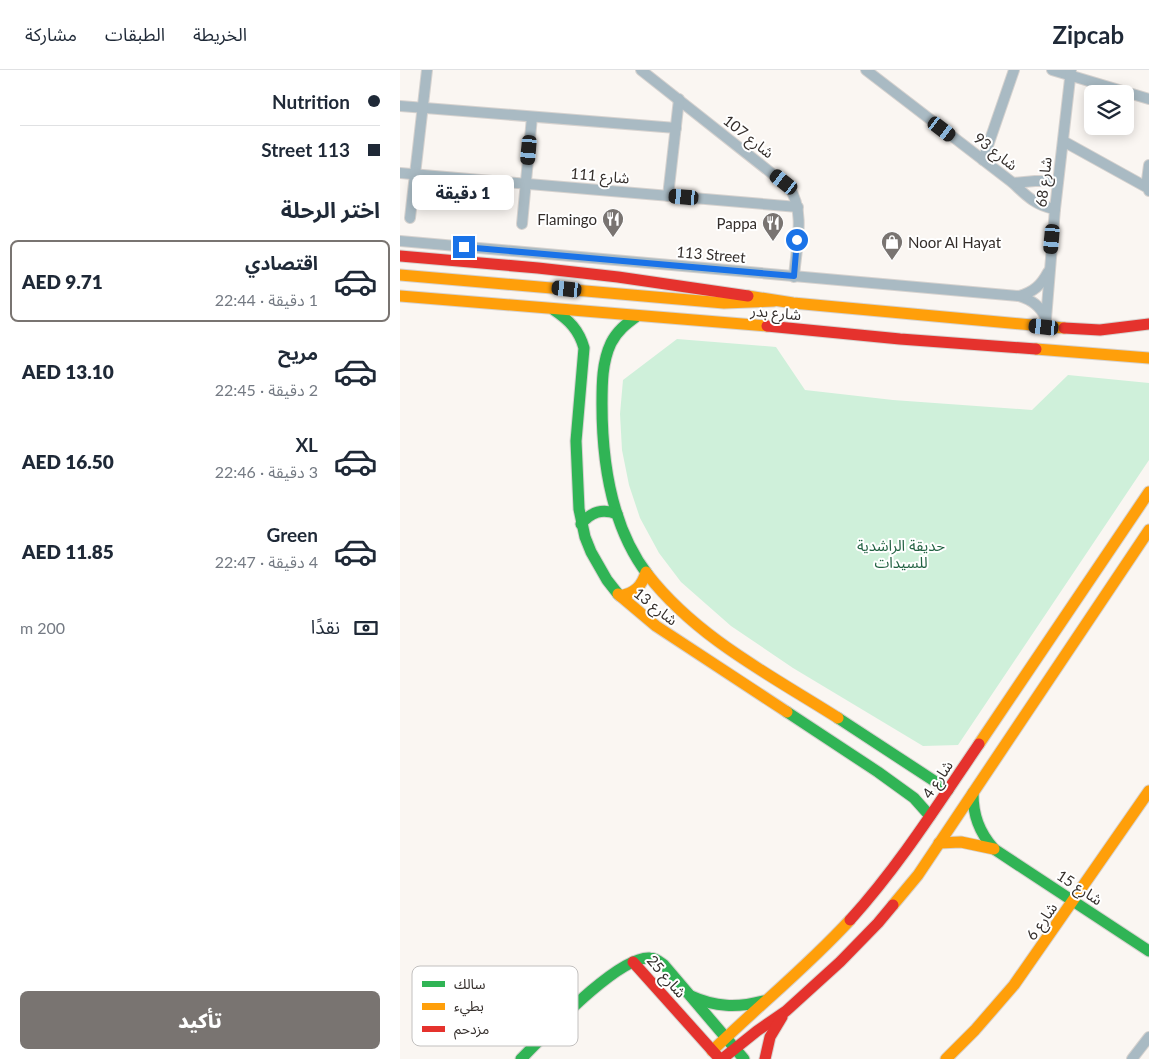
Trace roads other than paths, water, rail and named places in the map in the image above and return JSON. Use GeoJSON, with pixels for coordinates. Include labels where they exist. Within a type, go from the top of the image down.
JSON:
{"type":"FeatureCollection","features":[{"type":"Feature","properties":{"kind":"street"},"geometry":{"type":"LineString","coordinates":[[410,218],[427,70]]}},
{"type":"Feature","properties":{"kind":"street","name":"شارع 107"},"geometry":{"type":"LineString","coordinates":[[641,70],[784,182],[793,193],[799,214],[794,276]]}},
{"type":"Feature","properties":{"kind":"street","name":"شارع 93"},"geometry":{"type":"LineString","coordinates":[[866,70],[1013,183],[1034,202],[1055,208]]}},
{"type":"Feature","properties":{"kind":"street"},"geometry":{"type":"LineString","coordinates":[[983,160],[1014,70]]}},
{"type":"Feature","properties":{"kind":"street"},"geometry":{"type":"LineString","coordinates":[[1052,70],[1070,73],[1149,99]]}},
{"type":"Feature","properties":{"kind":"street","name":"شارع 68"},"geometry":{"type":"LineString","coordinates":[[1045,323],[1070,73]]}},
{"type":"Feature","properties":{"kind":"street"},"geometry":{"type":"LineString","coordinates":[[668,196],[679,99]]}},
{"type":"Feature","properties":{"kind":"street"},"geometry":{"type":"LineString","coordinates":[[400,106],[676,128]]}},
{"type":"Feature","properties":{"kind":"street"},"geometry":{"type":"LineString","coordinates":[[522,224],[532,117]]}},
{"type":"Feature","properties":{"kind":"street"},"geometry":{"type":"LineString","coordinates":[[1062,141],[1148,189],[1149,165]]}},
{"type":"Feature","properties":{"kind":"street","name":"شارع 111"},"geometry":{"type":"LineString","coordinates":[[400,173],[798,207]]}},
{"type":"Feature","properties":{"kind":"street","name":"شارع 93"},"geometry":{"type":"LineString","coordinates":[[1013,183],[1058,181]]}},
{"type":"Feature","properties":{"kind":"street","name":"113 Street"},"geometry":{"type":"LineString","coordinates":[[400,242],[1019,296],[1038,306],[1045,323]]}},
{"type":"Feature","properties":{"kind":"street","name":"شارع بدر"},"geometry":{"type":"LineString","coordinates":[[400,256],[618,277],[774,301],[1045,323],[1100,330],[1149,324]]}},
{"type":"Feature","properties":{"kind":"street"},"geometry":{"type":"LineString","coordinates":[[1019,296],[1035,290],[1050,269]]}},
{"type":"Feature","properties":{"kind":"street","name":"شارع بدر"},"geometry":{"type":"LineString","coordinates":[[400,275],[699,301],[749,303],[774,301]]}},
{"type":"Feature","properties":{"kind":"street","name":"شارع بدر"},"geometry":{"type":"LineString","coordinates":[[400,296],[770,326],[900,339],[1149,358]]}},
{"type":"Feature","properties":{"kind":"street","name":"شارع 13"},"geometry":{"type":"LineString","coordinates":[[553,309],[573,323],[581,335],[584,348],[576,441],[578,509],[581,524],[598,566],[620,596],[656,626],[908,792],[930,816]]}},
{"type":"Feature","properties":{"kind":"street","name":"شارع 13"},"geometry":{"type":"LineString","coordinates":[[637,316],[621,328],[612,340],[606,356],[603,382],[602,438],[608,477],[617,514],[629,542],[646,572],[673,603],[718,639],[948,790]]}},
{"type":"Feature","properties":{"kind":"street","name":"شارع 4"},"geometry":{"type":"LineString","coordinates":[[718,1056],[726,1038],[775,994],[856,914],[901,859],[1149,492]]}},
{"type":"Feature","properties":{"kind":"street"},"geometry":{"type":"LineString","coordinates":[[581,524],[586,518],[597,511],[617,514]]}},
{"type":"Feature","properties":{"kind":"street"},"geometry":{"type":"LineString","coordinates":[[718,1056],[735,1049],[786,1011],[840,962],[878,923],[918,875],[1149,530]]}},
{"type":"Feature","properties":{"kind":"street"},"geometry":{"type":"LineString","coordinates":[[620,596],[635,592],[644,580],[646,572]]}},
{"type":"Feature","properties":{"kind":"street","name":"شارع 6"},"geometry":{"type":"LineString","coordinates":[[946,1059],[975,1030],[1014,985],[1149,791]]}},
{"type":"Feature","properties":{"kind":"street","name":"شارع 15"},"geometry":{"type":"LineString","coordinates":[[973,793],[976,823],[994,849]]}},
{"type":"Feature","properties":{"kind":"street","name":"شارع 15"},"geometry":{"type":"LineString","coordinates":[[939,843],[961,842],[983,845],[994,849],[1149,951]]}},
{"type":"Feature","properties":{"kind":"street","name":"شارع 25"},"geometry":{"type":"LineString","coordinates":[[718,1056],[633,962],[650,958],[660,962],[744,1059]]}},
{"type":"Feature","properties":{"kind":"street"},"geometry":{"type":"LineString","coordinates":[[578,1005],[615,973],[633,962]]}},
{"type":"Feature","properties":{"kind":"street"},"geometry":{"type":"LineString","coordinates":[[689,995],[713,1005],[739,1006],[764,1000],[775,994]]}},
{"type":"Feature","properties":{"kind":"street"},"geometry":{"type":"LineString","coordinates":[[765,1059],[765,1050],[770,1035],[786,1011]]}},
{"type":"Feature","properties":{"kind":"street"},"geometry":{"type":"LineString","coordinates":[[1132,1059],[1149,1037]]}},
{"type":"Feature","properties":{"kind":"street"},"geometry":{"type":"LineString","coordinates":[[521,1059],[535,1046]]}},
{"type":"Feature","properties":{"kind":"place","name":"Flamingo"},"geometry":{"type":"Point","coordinates":[613,238]}},
{"type":"Feature","properties":{"kind":"place","name":"Pappa"},"geometry":{"type":"Point","coordinates":[773,242]}},
{"type":"Feature","properties":{"kind":"place","name":"Noor Al Hayat"},"geometry":{"type":"Point","coordinates":[892,261]}},
{"type":"Feature","properties":{"kind":"park label","name":"حديقة الراشدية للسيدات"},"geometry":{"type":"Point","coordinates":[901,554]}}]}
